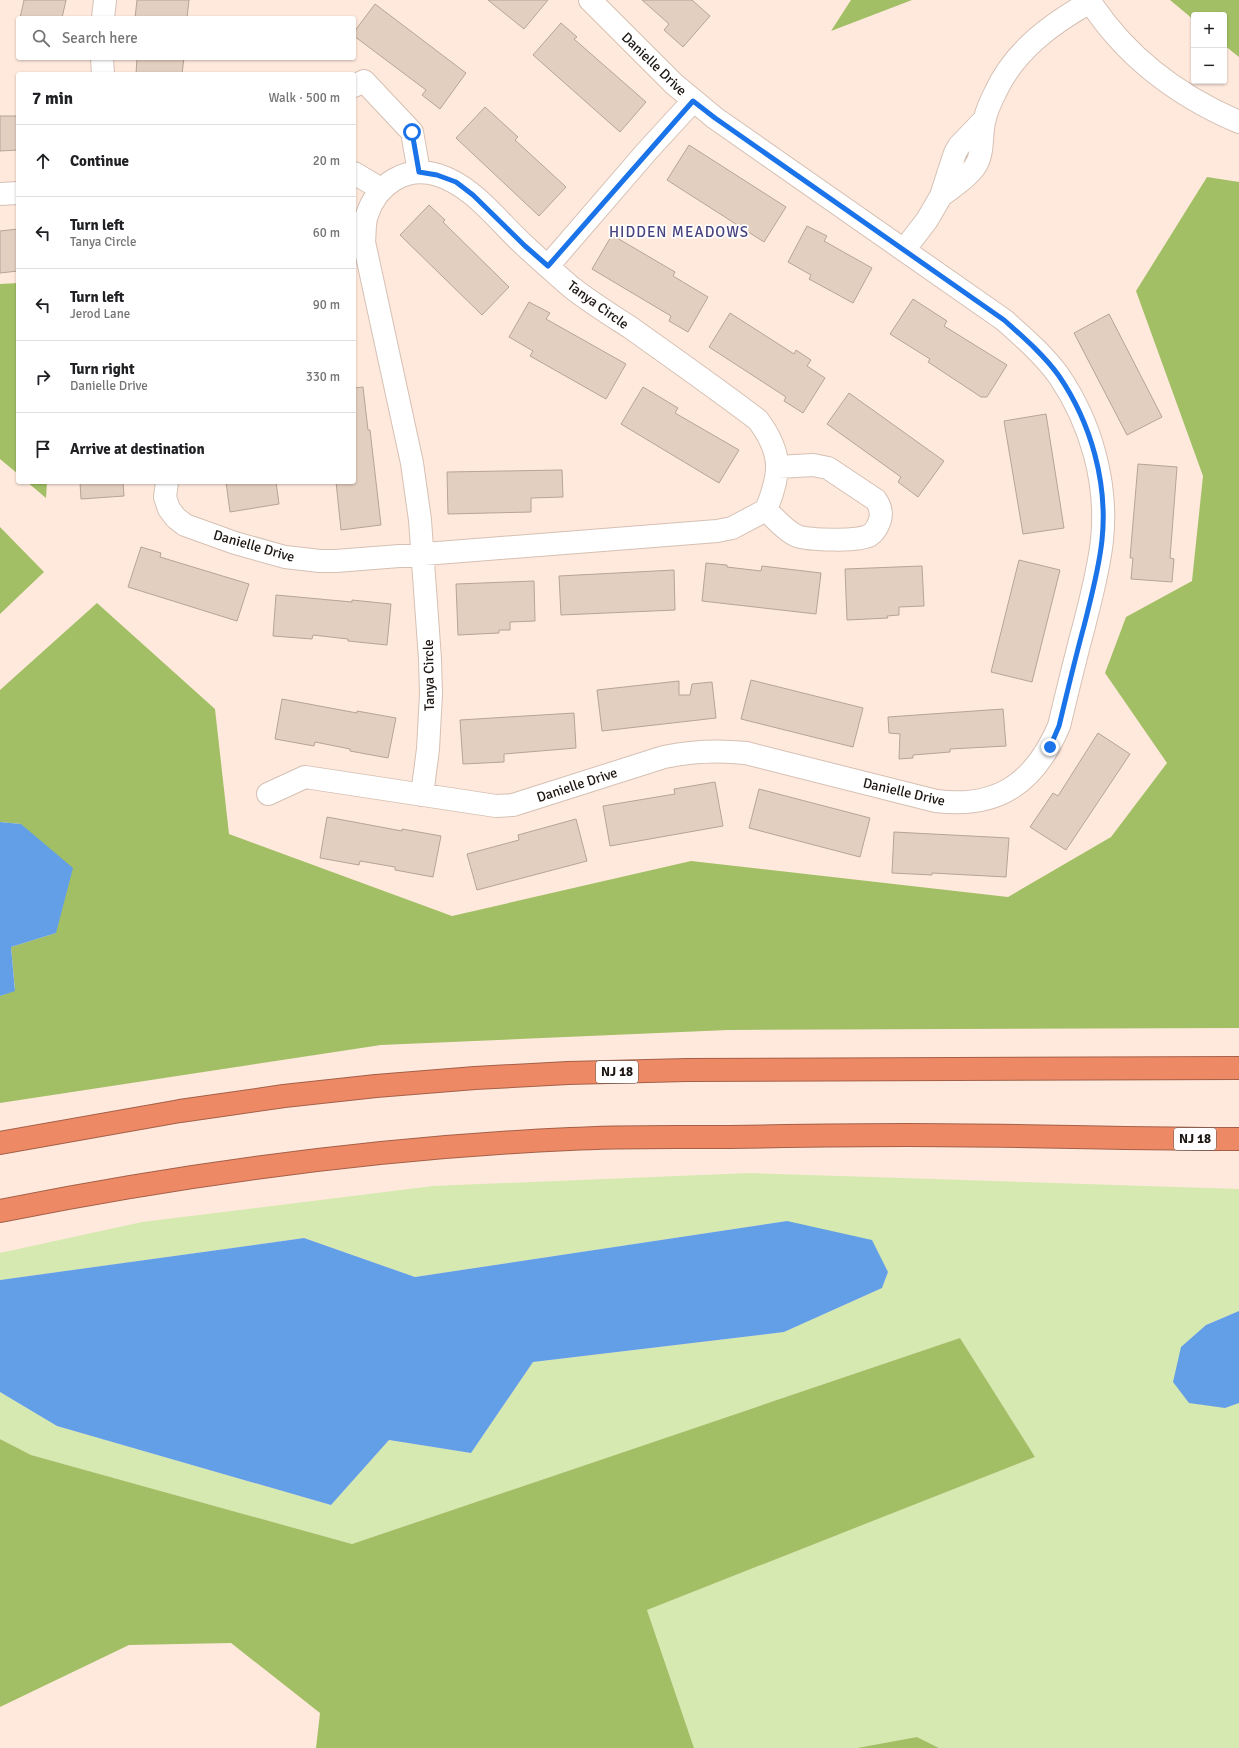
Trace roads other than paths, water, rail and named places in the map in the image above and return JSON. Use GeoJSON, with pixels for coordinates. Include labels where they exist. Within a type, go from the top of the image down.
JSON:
{"type":"FeatureCollection","features":[{"type":"Feature","properties":{"kind":"highway","name":"NJ 18"},"geometry":{"type":"LineString","coordinates":[[0,1143],[180,1111],[284,1096],[376,1086],[475,1078],[568,1073],[687,1070],[1239,1068]]}},
{"type":"Feature","properties":{"kind":"highway","name":"NJ 18"},"geometry":{"type":"LineString","coordinates":[[0,1211],[162,1180],[278,1164],[376,1152],[574,1138],[909,1135],[1239,1139]]}},
{"type":"Feature","properties":{"kind":"street"},"geometry":{"type":"LineString","coordinates":[[103,16],[105,0]]}},
{"type":"Feature","properties":{"kind":"street","name":"Danielle Drive"},"geometry":{"type":"LineString","coordinates":[[268,794],[305,777],[496,806],[513,805],[664,758],[686,753],[728,751],[746,754],[936,801],[950,803],[973,802],[996,796],[1017,785],[1035,769],[1050,747],[1059,726],[1098,568],[1102,539],[1103,509],[1101,483],[1095,456],[1085,425],[1074,400],[1058,375],[1041,354],[1004,320],[715,118],[693,101],[590,0]]}},
{"type":"Feature","properties":{"kind":"street"},"geometry":{"type":"LineString","coordinates":[[904,250],[927,220],[941,196],[964,179],[974,169],[980,159],[985,119],[995,93],[1003,79],[1026,48],[1062,18],[1089,1],[1120,42],[1164,81],[1192,99],[1239,122]]}},
{"type":"Feature","properties":{"kind":"street"},"geometry":{"type":"LineString","coordinates":[[102,60],[103,72]]}},
{"type":"Feature","properties":{"kind":"street"},"geometry":{"type":"LineString","coordinates":[[356,85],[364,81],[412,132],[419,172]]}},
{"type":"Feature","properties":{"kind":"street"},"geometry":{"type":"LineString","coordinates":[[548,266],[643,156],[693,101]]}},
{"type":"Feature","properties":{"kind":"street","name":"Tanya Circle"},"geometry":{"type":"LineString","coordinates":[[422,795],[428,749],[431,694],[430,659],[422,554],[412,463],[364,242],[367,215],[373,202],[382,189],[393,180],[407,174],[419,172],[437,175],[462,186],[525,246],[572,287],[758,420],[771,440],[778,467],[775,487],[766,510]]}},
{"type":"Feature","properties":{"kind":"street"},"geometry":{"type":"LineString","coordinates":[[356,174],[382,189]]}},
{"type":"Feature","properties":{"kind":"street"},"geometry":{"type":"LineString","coordinates":[[0,194],[16,193]]}},
{"type":"Feature","properties":{"kind":"street"},"geometry":{"type":"LineString","coordinates":[[422,554],[717,531],[732,528],[766,510],[795,535],[809,539],[859,539],[869,536],[876,530],[880,522],[880,509],[876,500],[828,468],[813,465],[778,467]]}},
{"type":"Feature","properties":{"kind":"street","name":"Danielle Drive"},"geometry":{"type":"LineString","coordinates":[[167,484],[165,498],[169,508],[176,518],[185,525],[235,543],[285,557],[336,562],[422,554]]}},
{"type":"Feature","properties":{"kind":"water"},"geometry":{"type":"Polygon","coordinates":[[[0,822],[21,824],[73,868],[56,933],[11,947],[15,991],[0,996],[0,822]]]}},
{"type":"Feature","properties":{"kind":"water"},"geometry":{"type":"Polygon","coordinates":[[[787,1221],[872,1240],[888,1272],[882,1288],[784,1332],[533,1362],[471,1453],[389,1440],[331,1505],[57,1426],[0,1392],[0,1280],[304,1238],[415,1277],[787,1221]]]}},
{"type":"Feature","properties":{"kind":"water"},"geometry":{"type":"Polygon","coordinates":[[[1239,1311],[1239,1403],[1225,1408],[1189,1403],[1173,1382],[1181,1347],[1206,1325],[1239,1311]]]}},
{"type":"Feature","properties":{"kind":"district","name":"HIDDEN MEADOWS"},"geometry":{"type":"Point","coordinates":[679,232]}}]}
